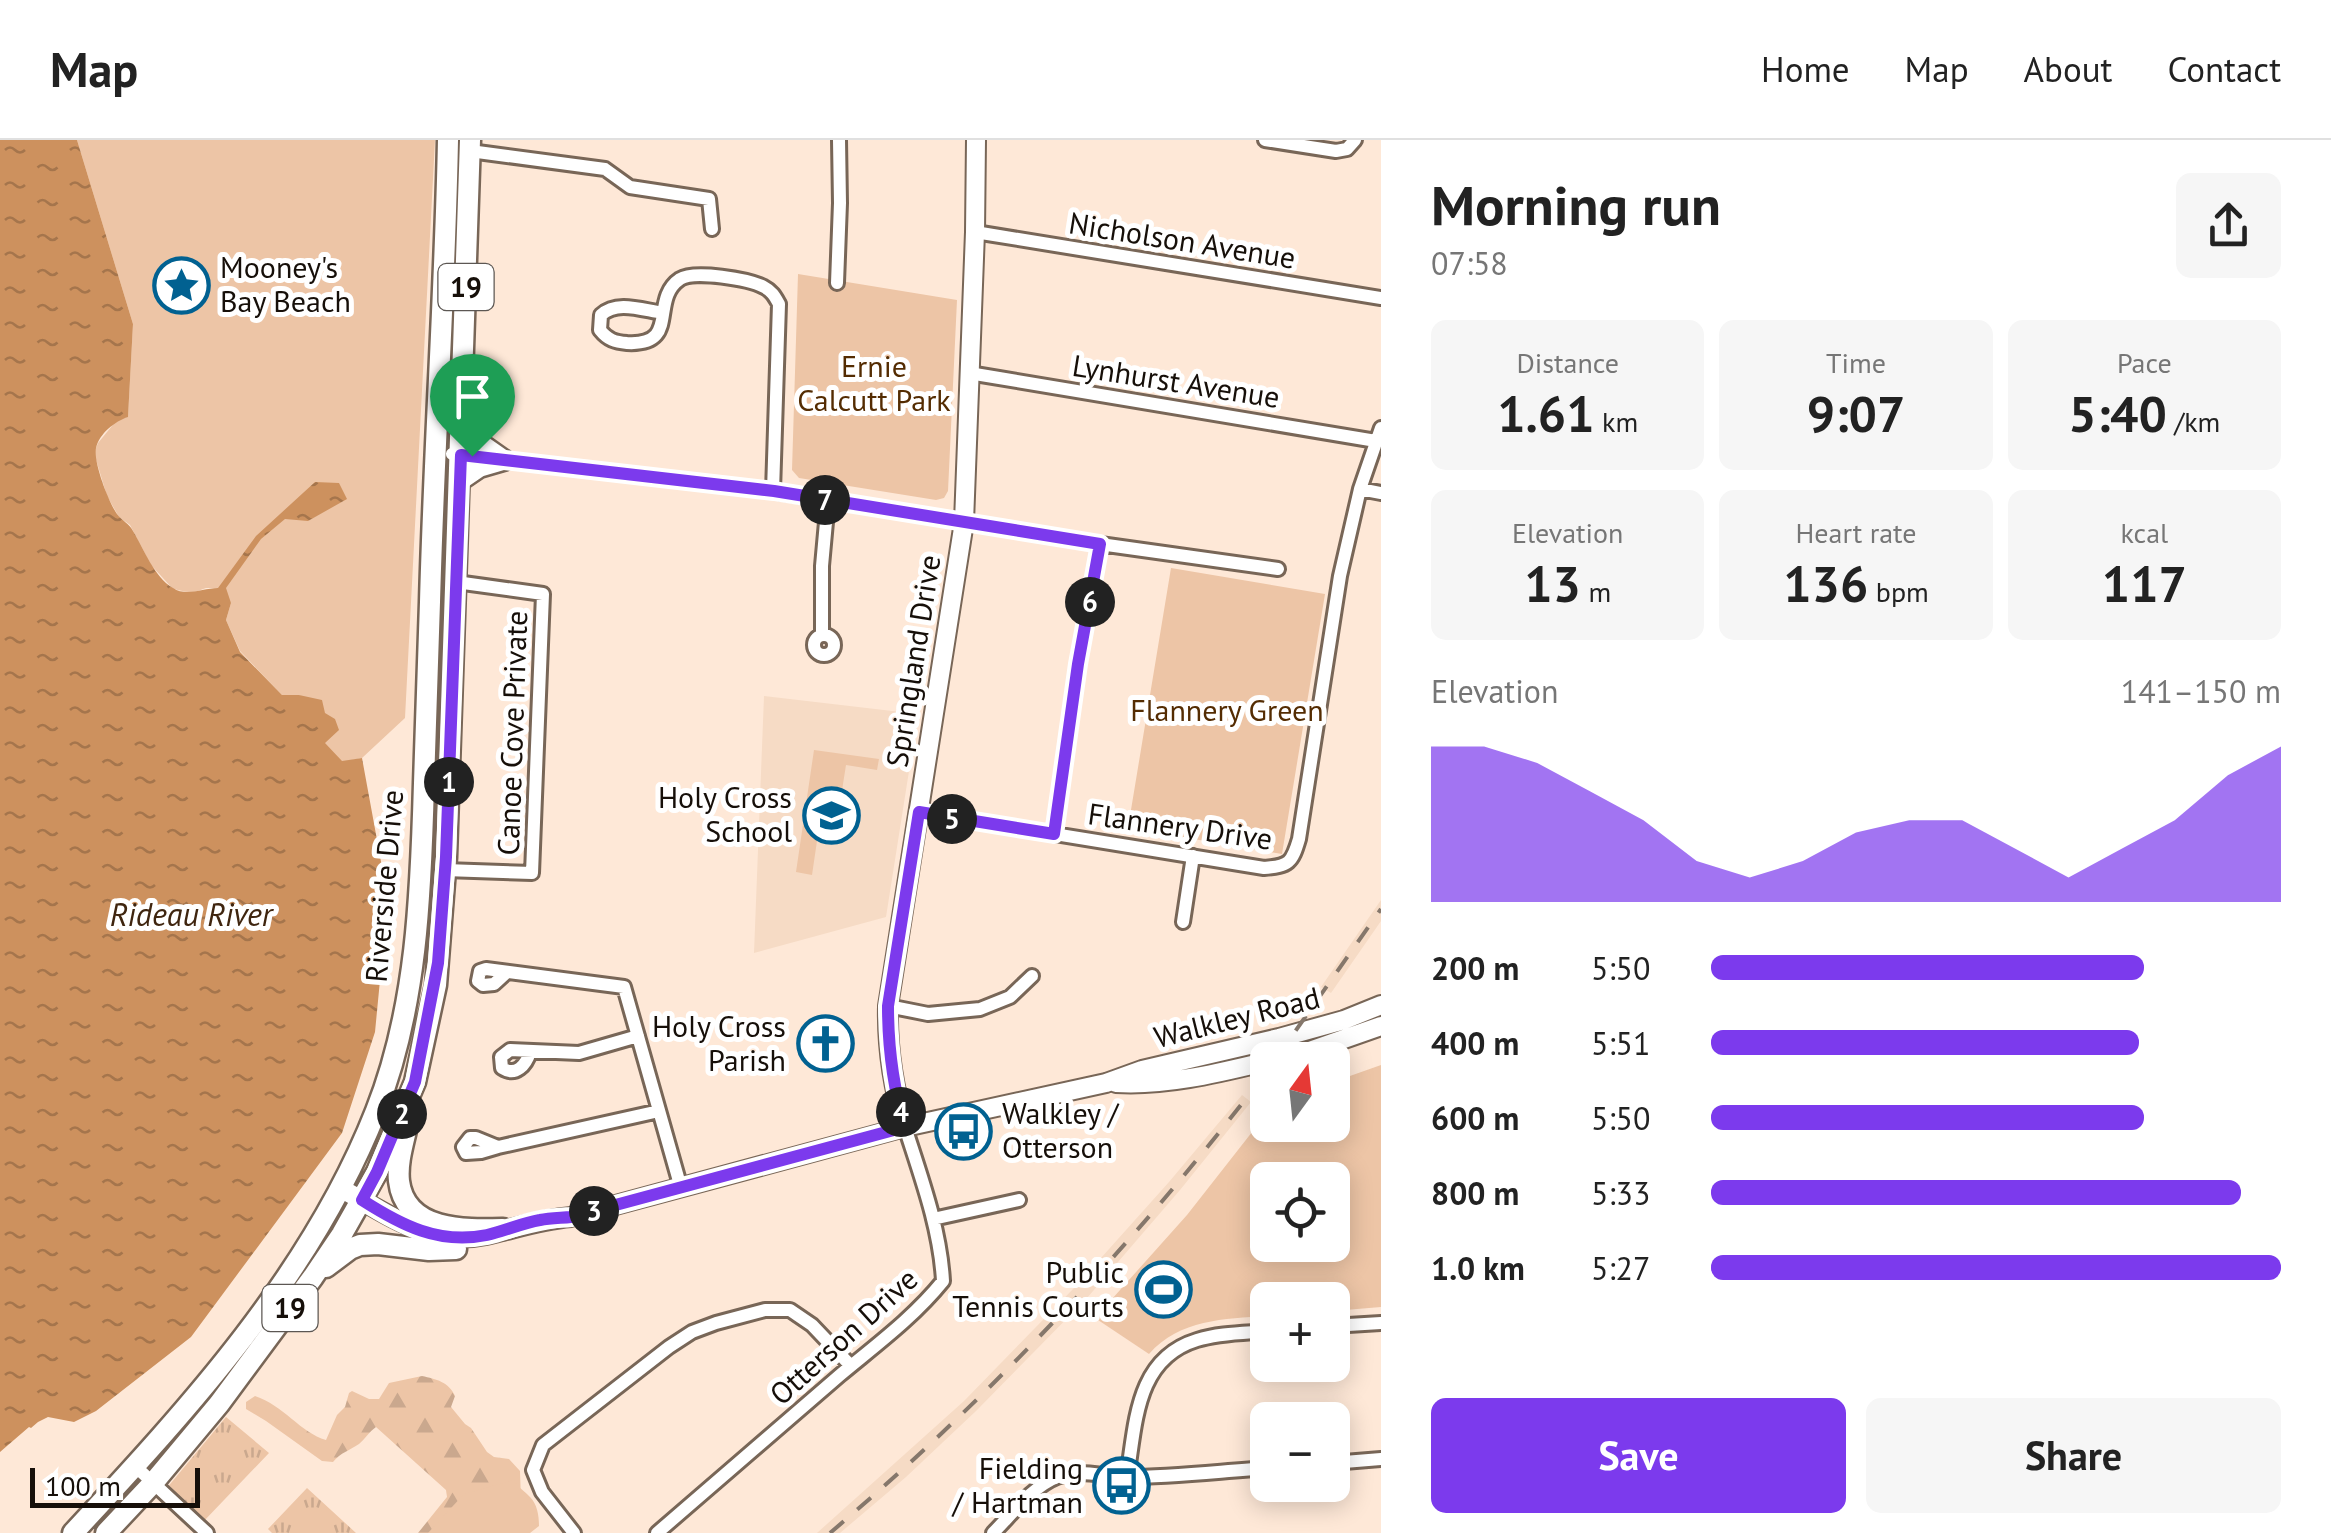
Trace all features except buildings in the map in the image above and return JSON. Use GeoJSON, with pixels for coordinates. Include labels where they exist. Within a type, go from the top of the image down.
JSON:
{"type":"FeatureCollection","features":[{"type":"Feature","properties":{"kind":"main road","name":"Riverside Drive"},"geometry":{"type":"LineString","coordinates":[[73,1533],[202,1390],[284,1279],[338,1192],[374,1116],[398,1041],[411,973],[423,824],[448,140]]}},
{"type":"Feature","properties":{"kind":"main road","name":"Springland Drive"},"geometry":{"type":"LineString","coordinates":[[905,1127],[891,1063],[888,1006],[964,522],[976,140]]}},
{"type":"Feature","properties":{"kind":"main road","name":"Riverside Drive"},"geometry":{"type":"LineString","coordinates":[[106,1533],[219,1404],[313,1277],[360,1205],[415,1082],[436,985],[445,870],[470,146]]}},
{"type":"Feature","properties":{"kind":"main road"},"geometry":{"type":"LineString","coordinates":[[462,423],[482,446],[504,460]]}},
{"type":"Feature","properties":{"kind":"main road"},"geometry":{"type":"LineString","coordinates":[[460,480],[479,468],[504,460]]}},
{"type":"Feature","properties":{"kind":"main road","name":"Walkley Road"},"geometry":{"type":"LineString","coordinates":[[360,1205],[433,1235],[487,1234],[541,1220],[571,1217],[905,1127],[1106,1083],[1142,1070],[1344,1020],[1381,1005]]}},
{"type":"Feature","properties":{"kind":"main road","name":"Walkley Road"},"geometry":{"type":"LineString","coordinates":[[1335,1042],[1381,1026]]}},
{"type":"Feature","properties":{"kind":"main road","name":"Walkley Road"},"geometry":{"type":"LineString","coordinates":[[1106,1083],[1142,1084],[1250,1066]]}},
{"type":"Feature","properties":{"kind":"main road"},"geometry":{"type":"LineString","coordinates":[[415,1082],[399,1165],[400,1183],[408,1204],[422,1217],[448,1228],[503,1230]]}},
{"type":"Feature","properties":{"kind":"main road","name":"Walkley Road"},"geometry":{"type":"LineString","coordinates":[[338,1192],[408,1238],[456,1249],[540,1231],[571,1217]]}},
{"type":"Feature","properties":{"kind":"main road"},"geometry":{"type":"LineString","coordinates":[[313,1277],[360,1244],[456,1249]]}},
{"type":"Feature","properties":{"kind":"street"},"geometry":{"type":"LineString","coordinates":[[837,283],[839,140]]}},
{"type":"Feature","properties":{"kind":"street"},"geometry":{"type":"LineString","coordinates":[[1265,140],[1336,151],[1347,149],[1356,140]]}},
{"type":"Feature","properties":{"kind":"street"},"geometry":{"type":"LineString","coordinates":[[470,146],[605,168],[630,187],[709,199],[712,229]]}},
{"type":"Feature","properties":{"kind":"street","name":"Nicholson Avenue"},"geometry":{"type":"LineString","coordinates":[[976,232],[1381,298]]}},
{"type":"Feature","properties":{"kind":"street"},"geometry":{"type":"LineString","coordinates":[[663,312],[610,307],[601,315],[600,330],[613,342],[643,343],[657,335],[673,286],[691,274],[751,282],[774,294],[779,304],[774,491]]}},
{"type":"Feature","properties":{"kind":"street","name":"Lynhurst Avenue"},"geometry":{"type":"LineString","coordinates":[[969,373],[1378,434]]}},
{"type":"Feature","properties":{"kind":"street","name":"Flannery Drive"},"geometry":{"type":"LineString","coordinates":[[919,812],[1264,868],[1283,867],[1294,858],[1337,592],[1360,489],[1378,434]]}},
{"type":"Feature","properties":{"kind":"street"},"geometry":{"type":"LineString","coordinates":[[435,452],[774,491],[1278,570]]}},
{"type":"Feature","properties":{"kind":"street"},"geometry":{"type":"LineString","coordinates":[[1360,489],[1381,493]]}},
{"type":"Feature","properties":{"kind":"street"},"geometry":{"type":"LineString","coordinates":[[822,635],[822,566],[828,500]]}},
{"type":"Feature","properties":{"kind":"street"},"geometry":{"type":"LineString","coordinates":[[1054,834],[1100,544]]}},
{"type":"Feature","properties":{"kind":"street","name":"Canoe Cove Private"},"geometry":{"type":"LineString","coordinates":[[445,870],[532,874],[543,594],[456,582]]}},
{"type":"Feature","properties":{"kind":"street"},"geometry":{"type":"LineString","coordinates":[[1183,922],[1192,856]]}},
{"type":"Feature","properties":{"kind":"street"},"geometry":{"type":"LineString","coordinates":[[508,972],[624,987],[681,1188]]}},
{"type":"Feature","properties":{"kind":"street"},"geometry":{"type":"LineString","coordinates":[[888,1006],[928,1014],[980,1009],[1010,997],[1032,976]]}},
{"type":"Feature","properties":{"kind":"street"},"geometry":{"type":"LineString","coordinates":[[530,1052],[579,1054],[638,1036]]}},
{"type":"Feature","properties":{"kind":"street"},"geometry":{"type":"LineString","coordinates":[[498,1147],[659,1111]]}},
{"type":"Feature","properties":{"kind":"street","name":"Otterson Drive"},"geometry":{"type":"LineString","coordinates":[[657,1533],[889,1336],[943,1281],[933,1219],[905,1127]]}},
{"type":"Feature","properties":{"kind":"street"},"geometry":{"type":"LineString","coordinates":[[933,1219],[1019,1200]]}},
{"type":"Feature","properties":{"kind":"street"},"geometry":{"type":"LineString","coordinates":[[574,1533],[542,1492],[533,1470],[543,1445],[692,1332],[765,1310],[790,1310],[812,1325],[851,1366]]}},
{"type":"Feature","properties":{"kind":"street"},"geometry":{"type":"LineString","coordinates":[[1350,1325],[1381,1322]]}},
{"type":"Feature","properties":{"kind":"street"},"geometry":{"type":"LineString","coordinates":[[1127,1477],[1142,1392],[1154,1370],[1172,1352],[1196,1340],[1250,1334]]}},
{"type":"Feature","properties":{"kind":"street"},"geometry":{"type":"LineString","coordinates":[[1350,1462],[1381,1459]]}},
{"type":"Feature","properties":{"kind":"street"},"geometry":{"type":"LineString","coordinates":[[135,1466],[206,1533]]}},
{"type":"Feature","properties":{"kind":"street"},"geometry":{"type":"LineString","coordinates":[[994,1533],[1026,1499],[1060,1475],[1127,1477],[1250,1469]]}},
{"type":"Feature","properties":{"kind":"shaded area","name":"Holy Cross School"},"geometry":{"type":"Polygon","coordinates":[[[764,696],[918,714],[886,917],[754,953],[764,696]]]}},
{"type":"Feature","properties":{"kind":"shaded area"},"geometry":{"type":"Polygon","coordinates":[[[1381,900],[1381,921],[1331,993],[1321,987],[1381,900]]]}},
{"type":"Feature","properties":{"kind":"shaded area"},"geometry":{"type":"Polygon","coordinates":[[[1242,1095],[1250,1101],[1087,1298],[976,1411],[840,1533],[817,1533],[964,1401],[1075,1287],[1242,1095]]]}},
{"type":"Feature","properties":{"kind":"green space"},"geometry":{"type":"Polygon","coordinates":[[[77,140],[435,140],[405,718],[362,758],[342,762],[324,743],[325,713],[299,695],[282,695],[240,651],[226,620],[231,603],[218,588],[192,593],[173,589],[151,565],[130,525],[119,517],[107,496],[94,453],[116,421],[128,416],[133,324],[77,140]]]}},
{"type":"Feature","properties":{"kind":"green space","name":"Ernie Calcutt Park"},"geometry":{"type":"Polygon","coordinates":[[[798,274],[957,300],[948,491],[944,498],[936,500],[799,478],[792,470],[798,274]]]}},
{"type":"Feature","properties":{"kind":"green space","name":"Flannery Green"},"geometry":{"type":"Polygon","coordinates":[[[1171,568],[1325,594],[1282,854],[1128,828],[1171,568]]]}},
{"type":"Feature","properties":{"kind":"green space"},"geometry":{"type":"Polygon","coordinates":[[[814,750],[879,759],[877,770],[846,765],[835,835],[830,834],[829,843],[817,841],[812,875],[796,872],[814,750]]]}},
{"type":"Feature","properties":{"kind":"green space"},"geometry":{"type":"Polygon","coordinates":[[[1381,1065],[1381,1307],[1350,1310],[1350,1282],[1250,1282],[1250,1317],[1189,1327],[1161,1342],[1149,1354],[1095,1318],[1187,1215],[1250,1135],[1250,1142],[1350,1142],[1350,1076],[1381,1065]]]}},
{"type":"Feature","properties":{"kind":"green space"},"geometry":{"type":"Polygon","coordinates":[[[422,1376],[449,1387],[455,1396],[451,1407],[487,1452],[509,1459],[520,1471],[526,1533],[418,1533],[447,1497],[446,1490],[376,1427],[333,1462],[322,1461],[246,1409],[246,1402],[255,1396],[326,1440],[352,1391],[379,1399],[389,1383],[422,1376]]]}},
{"type":"Feature","properties":{"kind":"green space"},"geometry":{"type":"Polygon","coordinates":[[[226,1417],[269,1453],[203,1522],[166,1489],[226,1417]]]}},
{"type":"Feature","properties":{"kind":"green space"},"geometry":{"type":"Polygon","coordinates":[[[514,1480],[537,1510],[539,1526],[530,1533],[428,1533],[464,1494],[514,1480]]]}},
{"type":"Feature","properties":{"kind":"green space"},"geometry":{"type":"Polygon","coordinates":[[[307,1488],[356,1533],[272,1533],[268,1529],[307,1488]]]}},
{"type":"Feature","properties":{"kind":"water","name":"Rideau River"},"geometry":{"type":"Polygon","coordinates":[[[0,140],[77,140],[133,324],[128,417],[100,438],[97,463],[114,509],[131,528],[160,577],[183,592],[218,588],[256,536],[315,482],[339,483],[347,499],[308,521],[285,519],[261,539],[226,588],[231,603],[226,620],[240,652],[282,695],[322,700],[325,713],[335,719],[339,730],[325,743],[342,761],[362,758],[384,878],[384,939],[375,1032],[342,1133],[191,1337],[96,1411],[74,1422],[48,1417],[29,1427],[0,1452],[0,140]]]}},
{"type":"Feature","properties":{"kind":"railway"},"geometry":{"type":"LineString","coordinates":[[1288,1042],[1381,909]]}},
{"type":"Feature","properties":{"kind":"railway"},"geometry":{"type":"LineString","coordinates":[[830,1533],[949,1427],[1061,1314],[1168,1194],[1250,1093]]}},
{"type":"Feature","properties":{"kind":"place","name":"Mooney's Bay Beach"},"geometry":{"type":"Point","coordinates":[181,285]}},
{"type":"Feature","properties":{"kind":"place","name":"Holy Cross School"},"geometry":{"type":"Point","coordinates":[831,815]}},
{"type":"Feature","properties":{"kind":"place","name":"Holy Cross Parish"},"geometry":{"type":"Point","coordinates":[825,1044]}},
{"type":"Feature","properties":{"kind":"place","name":"Walkley / Otterson"},"geometry":{"type":"Point","coordinates":[963,1131]}},
{"type":"Feature","properties":{"kind":"place","name":"Public Tennis Courts"},"geometry":{"type":"Point","coordinates":[1163,1290]}},
{"type":"Feature","properties":{"kind":"place","name":"Fielding / Hartman"},"geometry":{"type":"Point","coordinates":[1122,1486]}},
{"type":"Feature","properties":{"kind":"route"},"geometry":{"type":"LineString","coordinates":[[461,455],[472,456],[774,491],[1100,544],[1054,834],[919,812],[888,1006],[891,1063],[905,1127],[571,1217],[541,1220],[481,1236],[423,1232],[362,1200],[415,1082],[436,985],[446,857],[461,455]]}}]}
